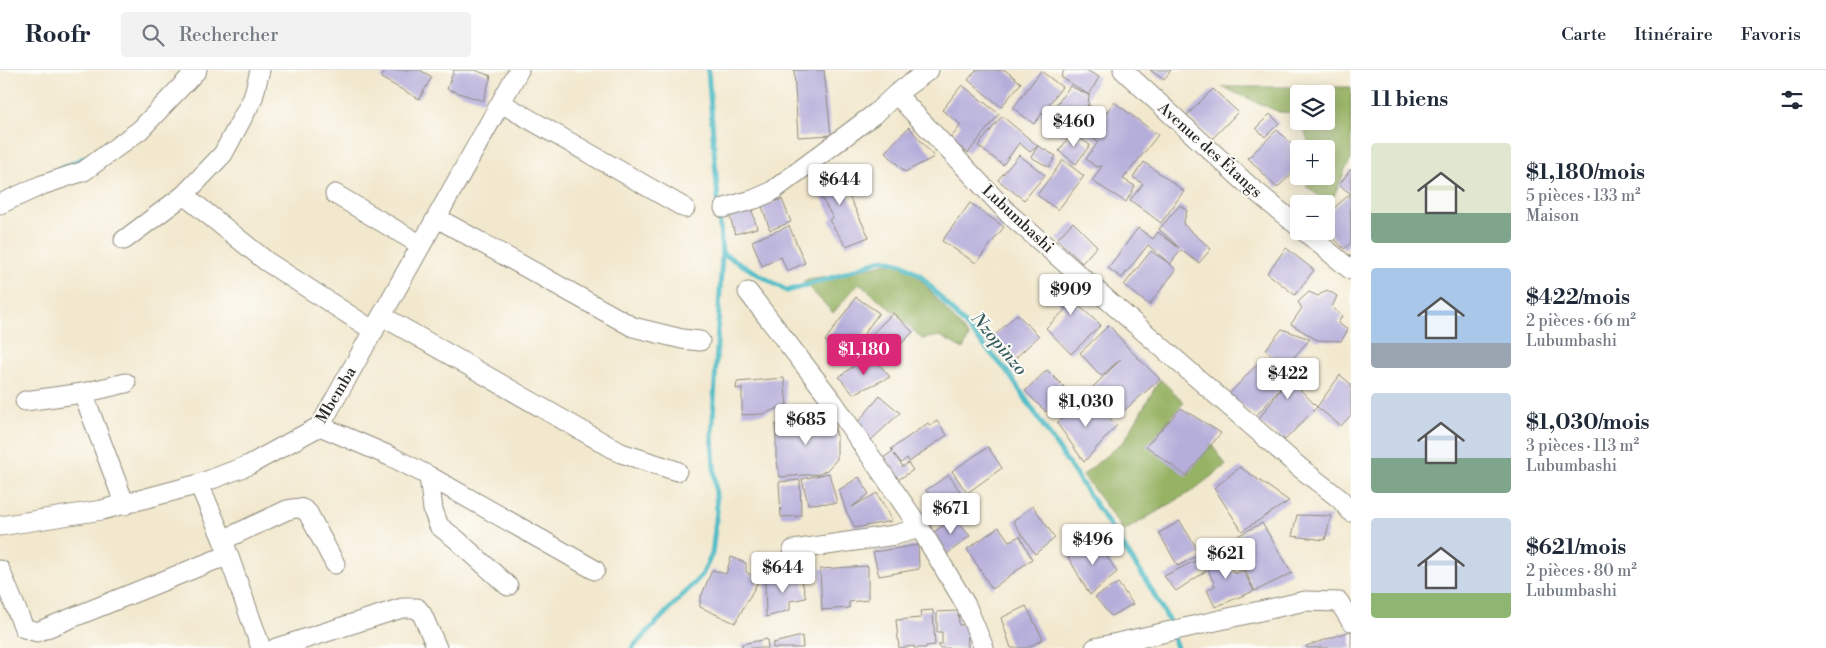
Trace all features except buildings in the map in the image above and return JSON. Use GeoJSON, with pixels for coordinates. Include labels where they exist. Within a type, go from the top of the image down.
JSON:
{"type":"FeatureCollection","features":[{"type":"Feature","properties":{"kind":"street"},"geometry":{"type":"LineString","coordinates":[[0,204],[42,185],[84,170],[140,130],[197,70]]}},
{"type":"Feature","properties":{"kind":"street"},"geometry":{"type":"LineString","coordinates":[[124,240],[184,195],[223,154],[253,98],[260,70]]}},
{"type":"Feature","properties":{"kind":"street","name":"Mbemba"},"geometry":{"type":"LineString","coordinates":[[0,526],[102,510],[199,484],[249,466],[320,426],[519,70]]}},
{"type":"Feature","properties":{"kind":"street"},"geometry":{"type":"LineString","coordinates":[[724,208],[771,192],[929,70]]}},
{"type":"Feature","properties":{"kind":"street","name":"Avenue des Étangs"},"geometry":{"type":"LineString","coordinates":[[1123,70],[1247,184],[1290,220]]}},
{"type":"Feature","properties":{"kind":"street","name":"Lubumbashi"},"geometry":{"type":"LineString","coordinates":[[896,94],[1009,214],[1299,467],[1340,499],[1351,512]]}},
{"type":"Feature","properties":{"kind":"street"},"geometry":{"type":"LineString","coordinates":[[501,103],[685,208]]}},
{"type":"Feature","properties":{"kind":"street"},"geometry":{"type":"LineString","coordinates":[[335,194],[421,245]]}},
{"type":"Feature","properties":{"kind":"street"},"geometry":{"type":"LineString","coordinates":[[184,195],[262,258],[378,323],[621,453],[677,471]]}},
{"type":"Feature","properties":{"kind":"street"},"geometry":{"type":"LineString","coordinates":[[437,218],[633,327],[682,339],[700,341]]}},
{"type":"Feature","properties":{"kind":"street"},"geometry":{"type":"LineString","coordinates":[[1315,240],[1351,270]]}},
{"type":"Feature","properties":{"kind":"street"},"geometry":{"type":"LineString","coordinates":[[748,292],[834,402],[920,528],[972,617],[984,648]]}},
{"type":"Feature","properties":{"kind":"street"},"geometry":{"type":"LineString","coordinates":[[25,401],[83,393],[126,383]]}},
{"type":"Feature","properties":{"kind":"street"},"geometry":{"type":"LineString","coordinates":[[83,393],[125,505]]}},
{"type":"Feature","properties":{"kind":"street"},"geometry":{"type":"LineString","coordinates":[[320,426],[392,457],[429,476],[595,570]]}},
{"type":"Feature","properties":{"kind":"street"},"geometry":{"type":"LineString","coordinates":[[429,476],[433,510],[439,526],[508,586]]}},
{"type":"Feature","properties":{"kind":"street"},"geometry":{"type":"LineString","coordinates":[[199,484],[230,557],[261,648]]}},
{"type":"Feature","properties":{"kind":"street"},"geometry":{"type":"LineString","coordinates":[[223,540],[287,510],[303,508],[308,513],[335,564]]}},
{"type":"Feature","properties":{"kind":"street"},"geometry":{"type":"LineString","coordinates":[[793,550],[895,535],[920,528]]}},
{"type":"Feature","properties":{"kind":"street"},"geometry":{"type":"LineString","coordinates":[[0,570],[24,628],[37,632],[215,560],[230,557]]}},
{"type":"Feature","properties":{"kind":"street"},"geometry":{"type":"LineString","coordinates":[[1095,648],[1305,601],[1339,602],[1351,621]]}},
{"type":"Feature","properties":{"kind":"street"},"geometry":{"type":"LineString","coordinates":[[276,648],[410,607],[416,608],[422,614],[437,648]]}},
{"type":"Feature","properties":{"kind":"green space"},"geometry":{"type":"Polygon","coordinates":[[[1222,87],[1290,87],[1290,113],[1279,112],[1222,87]]]}},
{"type":"Feature","properties":{"kind":"green space"},"geometry":{"type":"Polygon","coordinates":[[[1335,87],[1351,87],[1351,160],[1334,195],[1317,195],[1306,186],[1335,185],[1335,140],[1308,140],[1304,130],[1335,130],[1335,87]]]}},
{"type":"Feature","properties":{"kind":"green space"},"geometry":{"type":"Polygon","coordinates":[[[892,262],[914,272],[969,337],[963,349],[940,336],[922,339],[897,314],[859,283],[833,313],[803,281],[843,274],[892,262]]]}},
{"type":"Feature","properties":{"kind":"green space"},"geometry":{"type":"Polygon","coordinates":[[[1160,379],[1184,402],[1147,446],[1211,444],[1226,465],[1192,491],[1124,531],[1083,475],[1124,441],[1160,379]]]}},
{"type":"Feature","properties":{"kind":"waterway"},"geometry":{"type":"LineString","coordinates":[[632,648],[702,575],[712,554],[717,511],[712,438],[722,253],[708,70]]}},
{"type":"Feature","properties":{"kind":"waterway"},"geometry":{"type":"LineString","coordinates":[[51,173],[93,154]]}},
{"type":"Feature","properties":{"kind":"waterway","name":"Nzopinzo"},"geometry":{"type":"LineString","coordinates":[[722,253],[787,291],[834,277],[883,259],[902,264],[920,275],[1007,371],[1147,582],[1168,619],[1177,648]]}}]}
